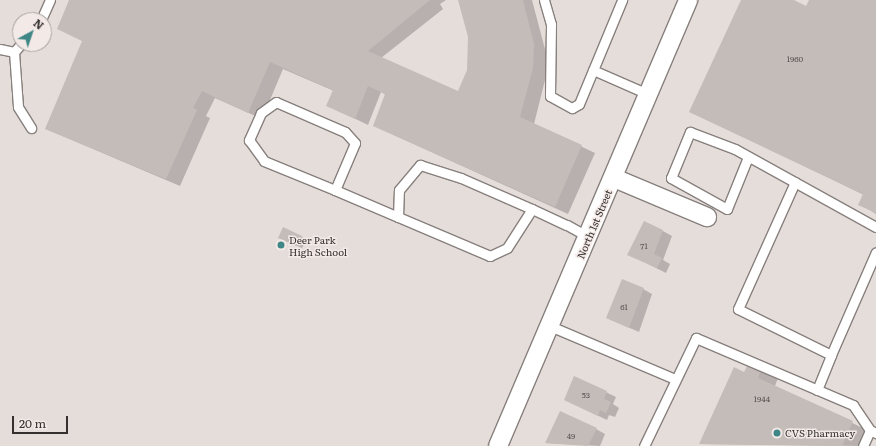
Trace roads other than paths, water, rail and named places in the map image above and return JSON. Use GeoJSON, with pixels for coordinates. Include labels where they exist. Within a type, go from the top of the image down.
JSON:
{"type":"FeatureCollection","features":[{"type":"Feature","properties":{"kind":"street","name":"North 1st Street"},"geometry":{"type":"LineString","coordinates":[[498,446],[650,95],[688,0]]}},
{"type":"Feature","properties":{"kind":"street"},"geometry":{"type":"LineString","coordinates":[[614,178],[707,217]]}},
{"type":"Feature","properties":{"kind":"lane"},"geometry":{"type":"LineString","coordinates":[[45,12],[50,0]]}},
{"type":"Feature","properties":{"kind":"lane"},"geometry":{"type":"LineString","coordinates":[[544,0],[551,24],[550,96],[572,108],[579,104],[622,0]]}},
{"type":"Feature","properties":{"kind":"lane"},"geometry":{"type":"LineString","coordinates":[[0,49],[12,52]]}},
{"type":"Feature","properties":{"kind":"lane"},"geometry":{"type":"LineString","coordinates":[[14,52],[18,106],[31,128]]}},
{"type":"Feature","properties":{"kind":"lane"},"geometry":{"type":"LineString","coordinates":[[593,70],[650,95]]}},
{"type":"Feature","properties":{"kind":"lane"},"geometry":{"type":"LineString","coordinates":[[335,190],[355,143],[345,132],[276,102],[261,113],[249,140],[264,161],[490,256],[507,248],[532,209]]}},
{"type":"Feature","properties":{"kind":"lane"},"geometry":{"type":"LineString","coordinates":[[748,157],[727,209],[671,178],[690,132],[748,157],[876,226]]}},
{"type":"Feature","properties":{"kind":"lane"},"geometry":{"type":"LineString","coordinates":[[398,217],[399,190],[420,165],[532,209],[589,237]]}},
{"type":"Feature","properties":{"kind":"lane"},"geometry":{"type":"LineString","coordinates":[[795,182],[738,309],[831,355]]}},
{"type":"Feature","properties":{"kind":"lane"},"geometry":{"type":"LineString","coordinates":[[817,390],[876,252]]}},
{"type":"Feature","properties":{"kind":"lane"},"geometry":{"type":"LineString","coordinates":[[550,326],[675,379]]}},
{"type":"Feature","properties":{"kind":"lane"},"geometry":{"type":"LineString","coordinates":[[644,446],[696,338],[853,405],[873,431],[862,446]]}},
{"type":"Feature","properties":{"kind":"place","name":"Deer Park High School"},"geometry":{"type":"Point","coordinates":[281,245]}},
{"type":"Feature","properties":{"kind":"place","name":"CVS Pharmacy"},"geometry":{"type":"Point","coordinates":[777,433]}}]}
